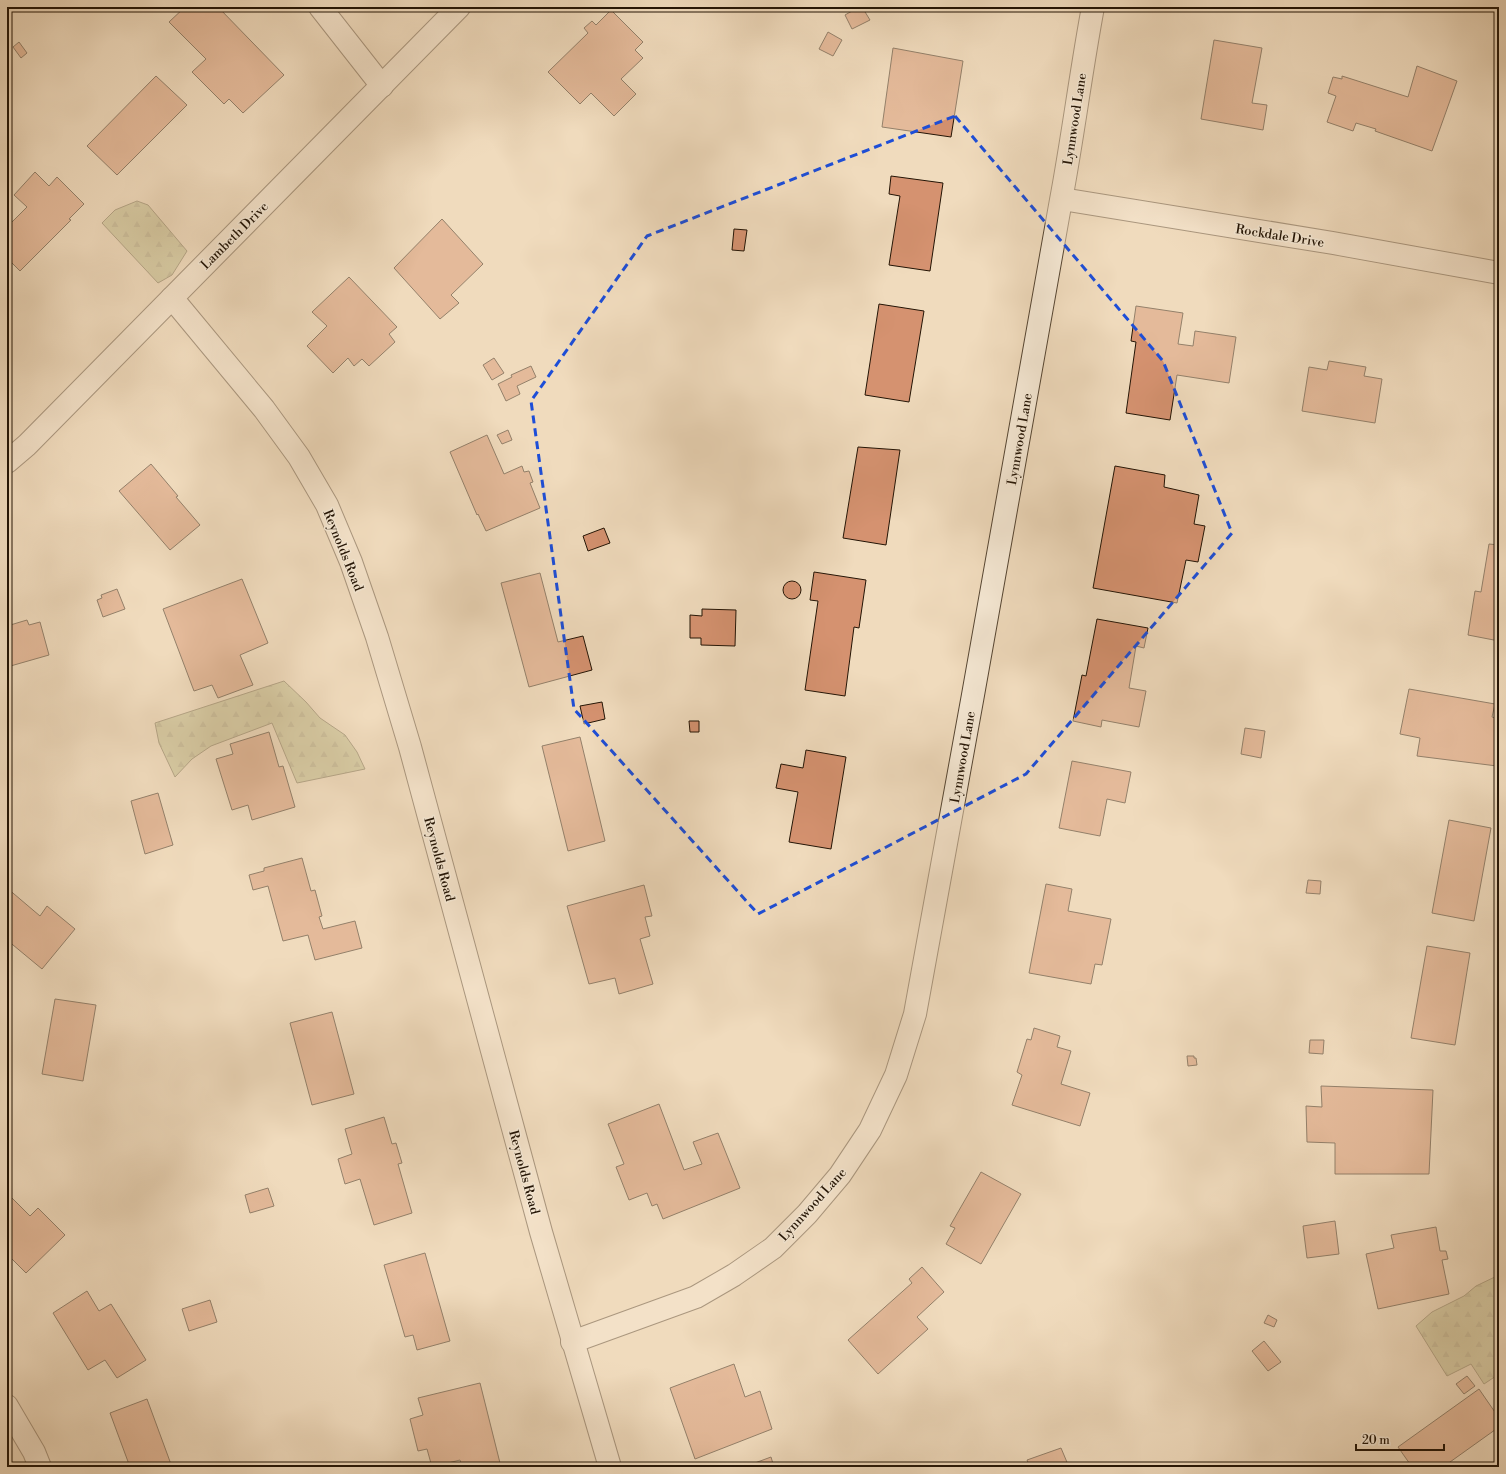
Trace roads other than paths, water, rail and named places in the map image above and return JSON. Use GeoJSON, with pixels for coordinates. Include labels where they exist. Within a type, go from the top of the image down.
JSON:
{"type":"FeatureCollection","features":[{"type":"Feature","properties":{"kind":"street"},"geometry":{"type":"LineString","coordinates":[[320,7],[382,86]]}},
{"type":"Feature","properties":{"kind":"street","name":"Lambeth Drive"},"geometry":{"type":"LineString","coordinates":[[7,462],[27,445],[459,7]]}},
{"type":"Feature","properties":{"kind":"street","name":"Lynnwood Lane"},"geometry":{"type":"LineString","coordinates":[[572,1342],[696,1296],[734,1275],[773,1248],[807,1214],[840,1175],[870,1130],[896,1075],[917,1006],[1062,198],[1093,7]]}},
{"type":"Feature","properties":{"kind":"street","name":"Rockdale Drive"},"geometry":{"type":"LineString","coordinates":[[1062,198],[1326,242],[1499,274]]}},
{"type":"Feature","properties":{"kind":"street","name":"Reynolds Road"},"geometry":{"type":"LineString","coordinates":[[172,298],[264,409],[298,457],[327,505],[351,562],[377,637],[410,747],[490,1046],[572,1342],[610,1467]]}},
{"type":"Feature","properties":{"kind":"street"},"geometry":{"type":"LineString","coordinates":[[7,1406],[34,1452],[40,1467]]}}]}
